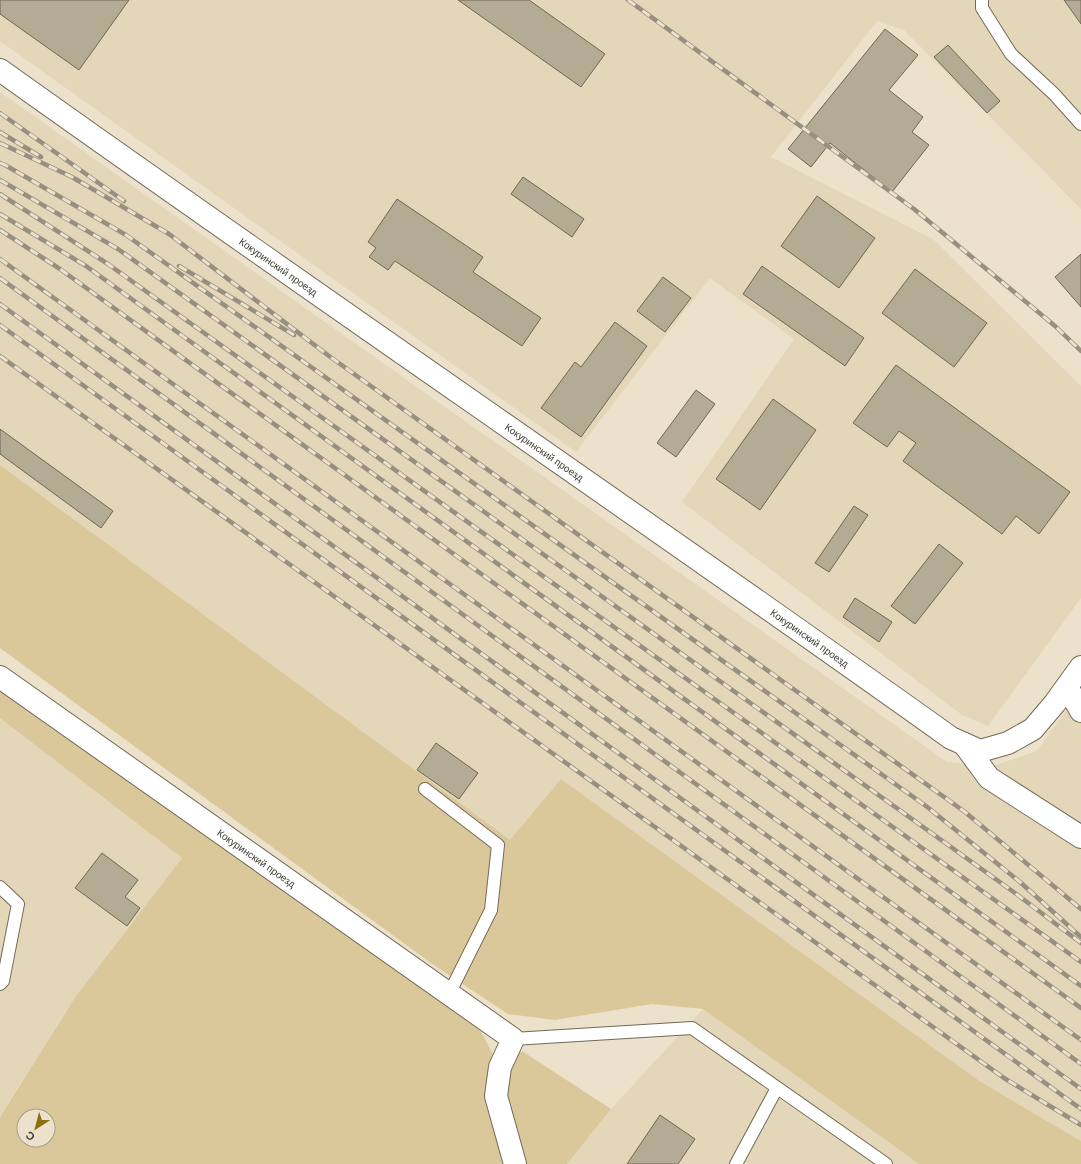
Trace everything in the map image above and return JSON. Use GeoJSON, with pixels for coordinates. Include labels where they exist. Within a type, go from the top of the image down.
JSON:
{"type":"FeatureCollection","features":[{"type":"Feature","properties":{"kind":"street","name":"Кокуринский проезд"},"geometry":{"type":"LineString","coordinates":[[0,70],[420,367],[774,612],[951,738],[980,751],[1008,743],[1033,729],[1055,703],[1081,668]]}},
{"type":"Feature","properties":{"kind":"street","name":"Кокуринский проезд"},"geometry":{"type":"LineString","coordinates":[[0,677],[514,1039]]}},
{"type":"Feature","properties":{"kind":"street"},"geometry":{"type":"LineString","coordinates":[[1067,686],[1081,711]]}},
{"type":"Feature","properties":{"kind":"street"},"geometry":{"type":"LineString","coordinates":[[964,744],[989,778],[1081,837]]}},
{"type":"Feature","properties":{"kind":"street"},"geometry":{"type":"LineString","coordinates":[[514,1039],[500,1067],[496,1096],[515,1164]]}},
{"type":"Feature","properties":{"kind":"lane"},"geometry":{"type":"LineString","coordinates":[[982,0],[982,8],[1011,54],[1054,94],[1081,124]]}},
{"type":"Feature","properties":{"kind":"lane"},"geometry":{"type":"LineString","coordinates":[[425,789],[498,845],[491,910],[449,994]]}},
{"type":"Feature","properties":{"kind":"lane"},"geometry":{"type":"LineString","coordinates":[[0,887],[18,904],[3,981],[0,984]]}},
{"type":"Feature","properties":{"kind":"lane"},"geometry":{"type":"LineString","coordinates":[[514,1039],[692,1028],[886,1164]]}},
{"type":"Feature","properties":{"kind":"lane"},"geometry":{"type":"LineString","coordinates":[[736,1164],[777,1088]]}},
{"type":"Feature","properties":{"kind":"shaded area"},"geometry":{"type":"Polygon","coordinates":[[[0,0],[1081,0],[1081,209],[904,30],[877,21],[771,157],[933,239],[1081,386],[1081,598],[988,726],[962,715],[682,502],[794,339],[710,278],[576,452],[0,41],[0,0]]]}},
{"type":"Feature","properties":{"kind":"shaded area"},"geometry":{"type":"Polygon","coordinates":[[[0,92],[947,762],[993,766],[1037,751],[1081,689],[1081,1141],[981,1082],[561,779],[510,841],[0,465],[0,92]]]}},
{"type":"Feature","properties":{"kind":"shaded area"},"geometry":{"type":"Polygon","coordinates":[[[0,465],[510,840],[561,779],[981,1082],[1081,1141],[1081,1164],[919,1164],[703,1009],[652,1004],[555,1020],[508,1014],[435,966],[0,648],[0,465]]]}},
{"type":"Feature","properties":{"kind":"shaded area"},"geometry":{"type":"Polygon","coordinates":[[[0,688],[343,930],[480,1030],[500,1067],[522,1051],[611,1109],[567,1164],[0,1164],[0,1117],[76,996],[182,858],[0,718],[0,688]]]}},
{"type":"Feature","properties":{"kind":"shaded area"},"geometry":{"type":"Polygon","coordinates":[[[0,718],[182,858],[76,996],[0,1116],[0,718]]]}},
{"type":"Feature","properties":{"kind":"shaded area"},"geometry":{"type":"Polygon","coordinates":[[[703,1009],[919,1164],[567,1164],[611,1109],[703,1009]]]}},
{"type":"Feature","properties":{"kind":"building"},"geometry":{"type":"Polygon","coordinates":[[[0,0],[129,0],[79,70],[0,14],[0,0]]]}},
{"type":"Feature","properties":{"kind":"building"},"geometry":{"type":"Polygon","coordinates":[[[458,0],[529,0],[605,54],[581,87],[458,0]]]}},
{"type":"Feature","properties":{"kind":"building"},"geometry":{"type":"Polygon","coordinates":[[[1064,0],[1081,0],[1081,24],[1064,0]]]}},
{"type":"Feature","properties":{"kind":"building"},"geometry":{"type":"Polygon","coordinates":[[[885,29],[918,55],[889,90],[923,117],[912,132],[929,145],[892,192],[830,143],[811,167],[788,149],[885,29]]]}},
{"type":"Feature","properties":{"kind":"building"},"geometry":{"type":"Polygon","coordinates":[[[948,45],[1000,101],[987,113],[934,57],[948,45]]]}},
{"type":"Feature","properties":{"kind":"building"},"geometry":{"type":"Polygon","coordinates":[[[523,177],[584,219],[572,237],[511,194],[523,177]]]}},
{"type":"Feature","properties":{"kind":"building"},"geometry":{"type":"Polygon","coordinates":[[[817,196],[875,238],[839,288],[781,246],[817,196]]]}},
{"type":"Feature","properties":{"kind":"building"},"geometry":{"type":"Polygon","coordinates":[[[397,199],[483,257],[473,272],[541,318],[522,346],[395,261],[388,270],[369,257],[376,248],[368,242],[397,199]]]}},
{"type":"Feature","properties":{"kind":"building"},"geometry":{"type":"Polygon","coordinates":[[[1081,254],[1081,307],[1055,277],[1081,254]]]}},
{"type":"Feature","properties":{"kind":"building"},"geometry":{"type":"Polygon","coordinates":[[[762,266],[864,338],[845,366],[743,294],[762,266]]]}},
{"type":"Feature","properties":{"kind":"building"},"geometry":{"type":"Polygon","coordinates":[[[915,269],[987,323],[954,367],[882,313],[915,269]]]}},
{"type":"Feature","properties":{"kind":"building"},"geometry":{"type":"Polygon","coordinates":[[[663,277],[691,298],[665,332],[637,311],[663,277]]]}},
{"type":"Feature","properties":{"kind":"building"},"geometry":{"type":"Polygon","coordinates":[[[615,322],[647,346],[581,437],[541,408],[575,362],[581,367],[615,322]]]}},
{"type":"Feature","properties":{"kind":"building"},"geometry":{"type":"Polygon","coordinates":[[[896,365],[1070,492],[1039,534],[1016,516],[1002,534],[903,461],[916,443],[899,431],[887,447],[853,423],[896,365]]]}},
{"type":"Feature","properties":{"kind":"building"},"geometry":{"type":"Polygon","coordinates":[[[696,390],[715,404],[676,457],[657,443],[696,390]]]}},
{"type":"Feature","properties":{"kind":"building"},"geometry":{"type":"Polygon","coordinates":[[[773,399],[816,430],[760,510],[716,479],[773,399]]]}},
{"type":"Feature","properties":{"kind":"building"},"geometry":{"type":"Polygon","coordinates":[[[0,429],[113,511],[101,528],[0,454],[0,429]]]}},
{"type":"Feature","properties":{"kind":"building"},"geometry":{"type":"Polygon","coordinates":[[[854,506],[868,515],[829,572],[815,563],[854,506]]]}},
{"type":"Feature","properties":{"kind":"building"},"geometry":{"type":"Polygon","coordinates":[[[939,544],[963,563],[915,624],[891,606],[939,544]]]}},
{"type":"Feature","properties":{"kind":"building"},"geometry":{"type":"Polygon","coordinates":[[[855,598],[892,622],[879,642],[843,617],[855,598]]]}},
{"type":"Feature","properties":{"kind":"building"},"geometry":{"type":"Polygon","coordinates":[[[436,743],[478,773],[459,799],[417,770],[436,743]]]}},
{"type":"Feature","properties":{"kind":"building"},"geometry":{"type":"Polygon","coordinates":[[[102,853],[138,880],[125,897],[140,908],[127,926],[75,888],[102,853]]]}},
{"type":"Feature","properties":{"kind":"building"},"geometry":{"type":"Polygon","coordinates":[[[660,1115],[695,1139],[678,1164],[627,1164],[660,1115]]]}},
{"type":"Feature","properties":{"kind":"railway"},"geometry":{"type":"LineString","coordinates":[[628,0],[914,209],[1055,326],[1081,351]]}},
{"type":"Feature","properties":{"kind":"railway"},"geometry":{"type":"LineString","coordinates":[[0,113],[124,201]]}},
{"type":"Feature","properties":{"kind":"railway"},"geometry":{"type":"LineString","coordinates":[[0,132],[41,157]]}},
{"type":"Feature","properties":{"kind":"railway"},"geometry":{"type":"LineString","coordinates":[[0,143],[72,177],[169,234],[329,356],[965,812],[1081,909]]}},
{"type":"Feature","properties":{"kind":"railway"},"geometry":{"type":"LineString","coordinates":[[0,163],[126,235],[926,806],[1020,882],[1081,937]]}},
{"type":"Feature","properties":{"kind":"railway"},"geometry":{"type":"LineString","coordinates":[[0,180],[118,249],[1015,893],[1081,943]]}},
{"type":"Feature","properties":{"kind":"railway"},"geometry":{"type":"LineString","coordinates":[[0,194],[108,264],[1081,962]]}},
{"type":"Feature","properties":{"kind":"railway"},"geometry":{"type":"LineString","coordinates":[[0,214],[86,266],[1081,986]]}},
{"type":"Feature","properties":{"kind":"railway"},"geometry":{"type":"LineString","coordinates":[[0,230],[60,269],[1081,1008]]}},
{"type":"Feature","properties":{"kind":"railway"},"geometry":{"type":"LineString","coordinates":[[0,259],[1081,1040]]}},
{"type":"Feature","properties":{"kind":"railway"},"geometry":{"type":"LineString","coordinates":[[179,266],[294,335]]}},
{"type":"Feature","properties":{"kind":"railway"},"geometry":{"type":"LineString","coordinates":[[0,278],[1081,1064]]}},
{"type":"Feature","properties":{"kind":"railway"},"geometry":{"type":"LineString","coordinates":[[0,304],[1081,1089]]}},
{"type":"Feature","properties":{"kind":"railway"},"geometry":{"type":"LineString","coordinates":[[0,325],[1081,1109]]}},
{"type":"Feature","properties":{"kind":"railway"},"geometry":{"type":"LineString","coordinates":[[0,356],[1004,1078],[1081,1125]]}}]}
